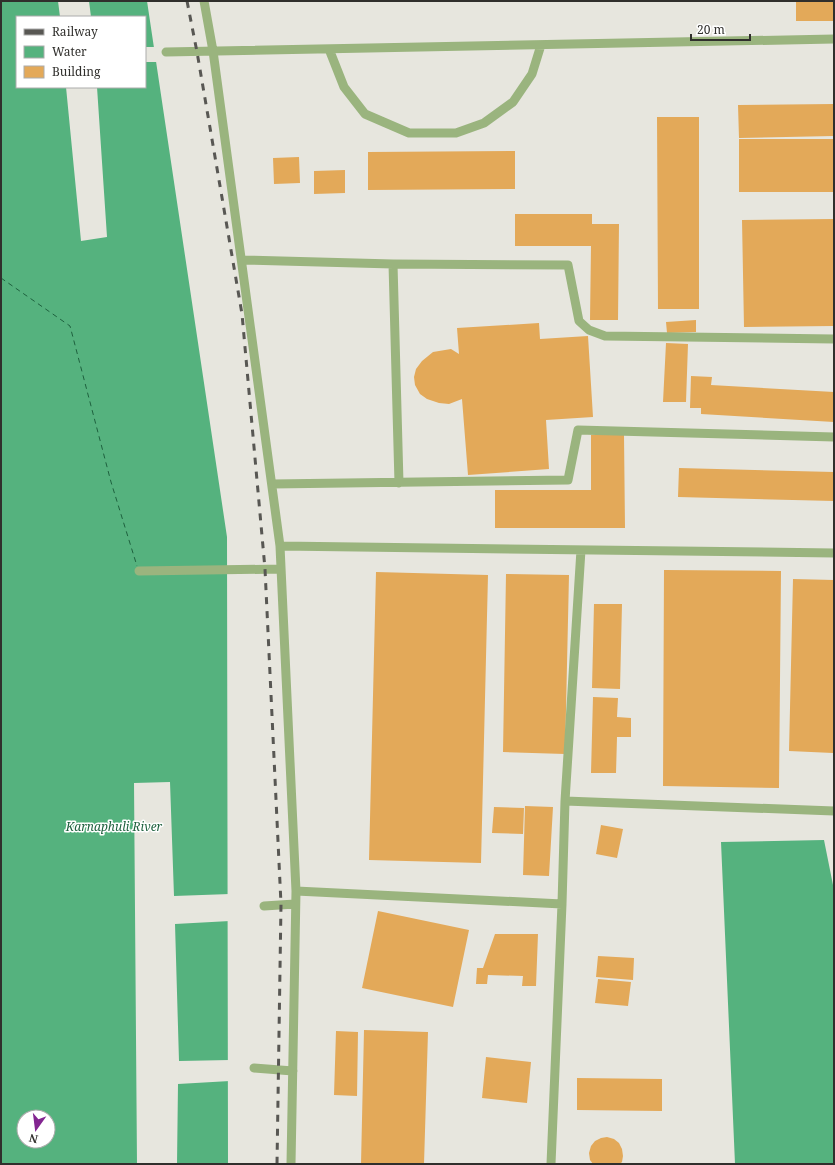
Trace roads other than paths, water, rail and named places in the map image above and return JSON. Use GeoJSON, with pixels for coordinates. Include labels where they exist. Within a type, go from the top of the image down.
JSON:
{"type":"FeatureCollection","features":[{"type":"Feature","properties":{"kind":"lane"},"geometry":{"type":"LineString","coordinates":[[204,1],[213,51],[280,546],[296,891],[291,1164]]}},
{"type":"Feature","properties":{"kind":"lane"},"geometry":{"type":"LineString","coordinates":[[166,52],[834,39]]}},
{"type":"Feature","properties":{"kind":"lane"},"geometry":{"type":"LineString","coordinates":[[329,49],[344,87],[365,114],[409,134],[456,133],[484,123],[513,102],[532,74],[541,44]]}},
{"type":"Feature","properties":{"kind":"lane"},"geometry":{"type":"LineString","coordinates":[[242,260],[393,264],[568,265],[579,321],[589,330],[605,336],[834,339]]}},
{"type":"Feature","properties":{"kind":"lane"},"geometry":{"type":"LineString","coordinates":[[393,264],[399,482]]}},
{"type":"Feature","properties":{"kind":"lane"},"geometry":{"type":"LineString","coordinates":[[272,484],[568,480],[578,430],[834,437]]}},
{"type":"Feature","properties":{"kind":"lane"},"geometry":{"type":"LineString","coordinates":[[280,546],[834,553]]}},
{"type":"Feature","properties":{"kind":"lane"},"geometry":{"type":"LineString","coordinates":[[551,1164],[565,801],[581,550]]}},
{"type":"Feature","properties":{"kind":"lane"},"geometry":{"type":"LineString","coordinates":[[139,571],[280,569]]}},
{"type":"Feature","properties":{"kind":"lane"},"geometry":{"type":"LineString","coordinates":[[565,801],[834,811]]}},
{"type":"Feature","properties":{"kind":"lane"},"geometry":{"type":"LineString","coordinates":[[296,891],[562,904]]}},
{"type":"Feature","properties":{"kind":"lane"},"geometry":{"type":"LineString","coordinates":[[264,906],[295,904]]}},
{"type":"Feature","properties":{"kind":"lane"},"geometry":{"type":"LineString","coordinates":[[254,1068],[292,1071]]}},
{"type":"Feature","properties":{"kind":"water","name":"Karnaphuli River"},"geometry":{"type":"Polygon","coordinates":[[[1,1],[147,1],[227,537],[228,1164],[1,1164],[1,1]]]}},
{"type":"Feature","properties":{"kind":"water"},"geometry":{"type":"Polygon","coordinates":[[[824,840],[834,890],[834,1164],[735,1164],[721,842],[824,840]]]}},
{"type":"Feature","properties":{"kind":"railway"},"geometry":{"type":"LineString","coordinates":[[187,1],[242,314],[265,569],[281,904],[277,1164]]}}]}
